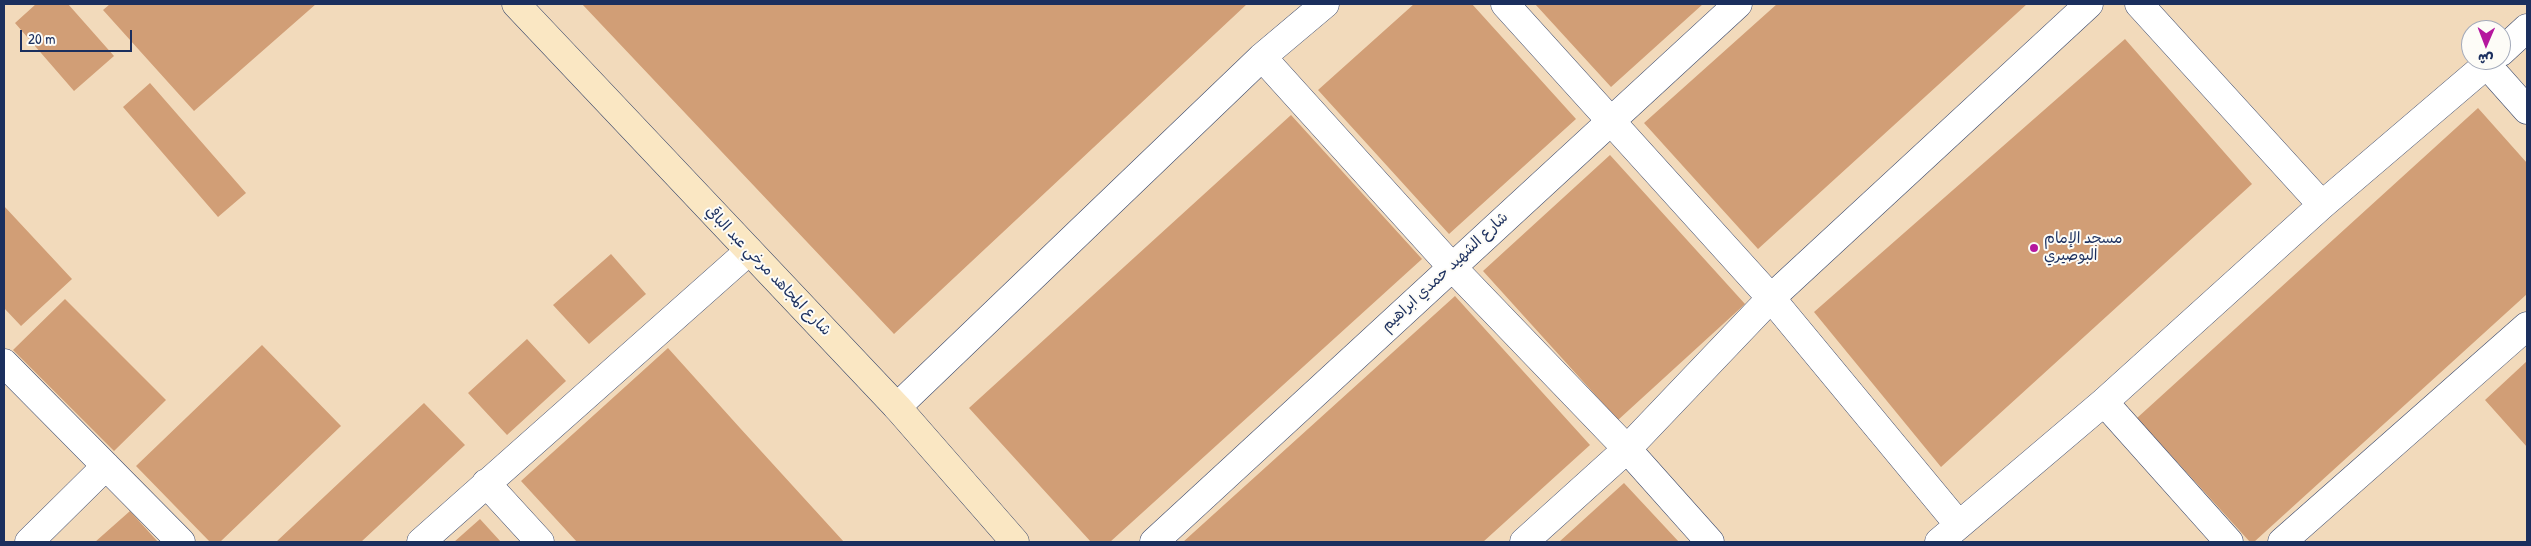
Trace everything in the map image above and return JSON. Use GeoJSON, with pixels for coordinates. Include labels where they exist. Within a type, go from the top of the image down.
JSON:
{"type":"FeatureCollection","features":[{"type":"Feature","properties":{"kind":"street","name":"شارع المجاهد مرخي عبد الباقي"},"geometry":{"type":"LineString","coordinates":[[516,4],[897,406],[1015,542]]}},
{"type":"Feature","properties":{"kind":"street"},"geometry":{"type":"LineString","coordinates":[[897,406],[1262,57],[1325,4]]}},
{"type":"Feature","properties":{"kind":"street"},"geometry":{"type":"LineString","coordinates":[[1505,4],[1771,298],[1959,525]]}},
{"type":"Feature","properties":{"kind":"street","name":"شارع الشهيد حمدي ابراهيم"},"geometry":{"type":"LineString","coordinates":[[1154,542],[1450,266],[1738,4]]}},
{"type":"Feature","properties":{"kind":"street"},"geometry":{"type":"LineString","coordinates":[[1524,542],[1627,449],[1771,298],[2089,4]]}},
{"type":"Feature","properties":{"kind":"street"},"geometry":{"type":"LineString","coordinates":[[2139,4],[2322,205]]}},
{"type":"Feature","properties":{"kind":"street"},"geometry":{"type":"LineString","coordinates":[[2511,43],[2527,28]]}},
{"type":"Feature","properties":{"kind":"street"},"geometry":{"type":"LineString","coordinates":[[1262,57],[1450,266],[1627,449],[1710,542]]}},
{"type":"Feature","properties":{"kind":"street"},"geometry":{"type":"LineString","coordinates":[[1939,542],[2104,402],[2322,205],[2481,70]]}},
{"type":"Feature","properties":{"kind":"street"},"geometry":{"type":"LineString","coordinates":[[2501,70],[2527,110]]}},
{"type":"Feature","properties":{"kind":"street"},"geometry":{"type":"LineString","coordinates":[[421,542],[749,251]]}},
{"type":"Feature","properties":{"kind":"street"},"geometry":{"type":"LineString","coordinates":[[2282,542],[2527,326]]}},
{"type":"Feature","properties":{"kind":"street"},"geometry":{"type":"LineString","coordinates":[[4,363],[180,542]]}},
{"type":"Feature","properties":{"kind":"street"},"geometry":{"type":"LineString","coordinates":[[2104,402],[2229,542]]}},
{"type":"Feature","properties":{"kind":"street"},"geometry":{"type":"LineString","coordinates":[[29,542],[106,466]]}},
{"type":"Feature","properties":{"kind":"street"},"geometry":{"type":"LineString","coordinates":[[486,483],[540,542]]}},
{"type":"Feature","properties":{"kind":"building"},"geometry":{"type":"Polygon","coordinates":[[[36,4],[68,4],[114,56],[74,91],[15,23],[36,4]]]}},
{"type":"Feature","properties":{"kind":"building"},"geometry":{"type":"Polygon","coordinates":[[[110,4],[316,4],[194,111],[103,10],[110,4]]]}},
{"type":"Feature","properties":{"kind":"building"},"geometry":{"type":"Polygon","coordinates":[[[582,4],[1247,4],[894,334],[582,4]]]}},
{"type":"Feature","properties":{"kind":"building"},"geometry":{"type":"Polygon","coordinates":[[[1414,4],[1472,4],[1576,119],[1449,234],[1318,90],[1414,4]]]}},
{"type":"Feature","properties":{"kind":"building"},"geometry":{"type":"Polygon","coordinates":[[[1535,4],[1703,4],[1611,87],[1535,4]]]}},
{"type":"Feature","properties":{"kind":"building"},"geometry":{"type":"Polygon","coordinates":[[[1777,4],[2027,4],[1758,249],[1644,123],[1777,4]]]}},
{"type":"Feature","properties":{"kind":"building","name":"مسجد الإمام البوصيري"},"geometry":{"type":"Polygon","coordinates":[[[2125,39],[2252,184],[1941,467],[1814,312],[2125,39]]]}},
{"type":"Feature","properties":{"kind":"building"},"geometry":{"type":"Polygon","coordinates":[[[150,83],[246,193],[218,217],[123,107],[150,83]]]}},
{"type":"Feature","properties":{"kind":"building"},"geometry":{"type":"Polygon","coordinates":[[[2478,108],[2527,163],[2527,294],[2254,542],[2250,542],[2137,418],[2478,108]]]}},
{"type":"Feature","properties":{"kind":"building"},"geometry":{"type":"Polygon","coordinates":[[[1291,115],[1422,259],[1110,542],[1091,542],[969,408],[1291,115]]]}},
{"type":"Feature","properties":{"kind":"building"},"geometry":{"type":"Polygon","coordinates":[[[1610,155],[1745,304],[1618,420],[1483,271],[1610,155]]]}},
{"type":"Feature","properties":{"kind":"building"},"geometry":{"type":"Polygon","coordinates":[[[4,206],[72,279],[21,326],[4,308],[4,206]]]}},
{"type":"Feature","properties":{"kind":"building"},"geometry":{"type":"Polygon","coordinates":[[[611,254],[646,294],[589,344],[553,305],[611,254]]]}},
{"type":"Feature","properties":{"kind":"building"},"geometry":{"type":"Polygon","coordinates":[[[1455,296],[1590,445],[1483,542],[1183,542],[1455,296]]]}},
{"type":"Feature","properties":{"kind":"building"},"geometry":{"type":"Polygon","coordinates":[[[65,299],[166,400],[114,451],[13,350],[65,299]]]}},
{"type":"Feature","properties":{"kind":"building"},"geometry":{"type":"Polygon","coordinates":[[[527,339],[566,381],[507,435],[468,393],[527,339]]]}},
{"type":"Feature","properties":{"kind":"building"},"geometry":{"type":"Polygon","coordinates":[[[262,345],[341,426],[220,542],[210,542],[136,466],[262,345]]]}},
{"type":"Feature","properties":{"kind":"building"},"geometry":{"type":"Polygon","coordinates":[[[668,348],[844,542],[577,542],[521,481],[668,348]]]}},
{"type":"Feature","properties":{"kind":"building"},"geometry":{"type":"Polygon","coordinates":[[[2527,361],[2527,447],[2485,400],[2527,361]]]}},
{"type":"Feature","properties":{"kind":"building"},"geometry":{"type":"Polygon","coordinates":[[[424,403],[465,445],[361,542],[276,542],[424,403]]]}},
{"type":"Feature","properties":{"kind":"building"},"geometry":{"type":"Polygon","coordinates":[[[1624,483],[1679,542],[1559,542],[1624,483]]]}},
{"type":"Feature","properties":{"kind":"building"},"geometry":{"type":"Polygon","coordinates":[[[130,511],[158,542],[95,542],[130,511]]]}},
{"type":"Feature","properties":{"kind":"building"},"geometry":{"type":"Polygon","coordinates":[[[480,519],[501,542],[454,542],[480,519]]]}},
{"type":"Feature","properties":{"kind":"place","name":"مسجد الإمام البوصيري"},"geometry":{"type":"Point","coordinates":[2034,248]}}]}
